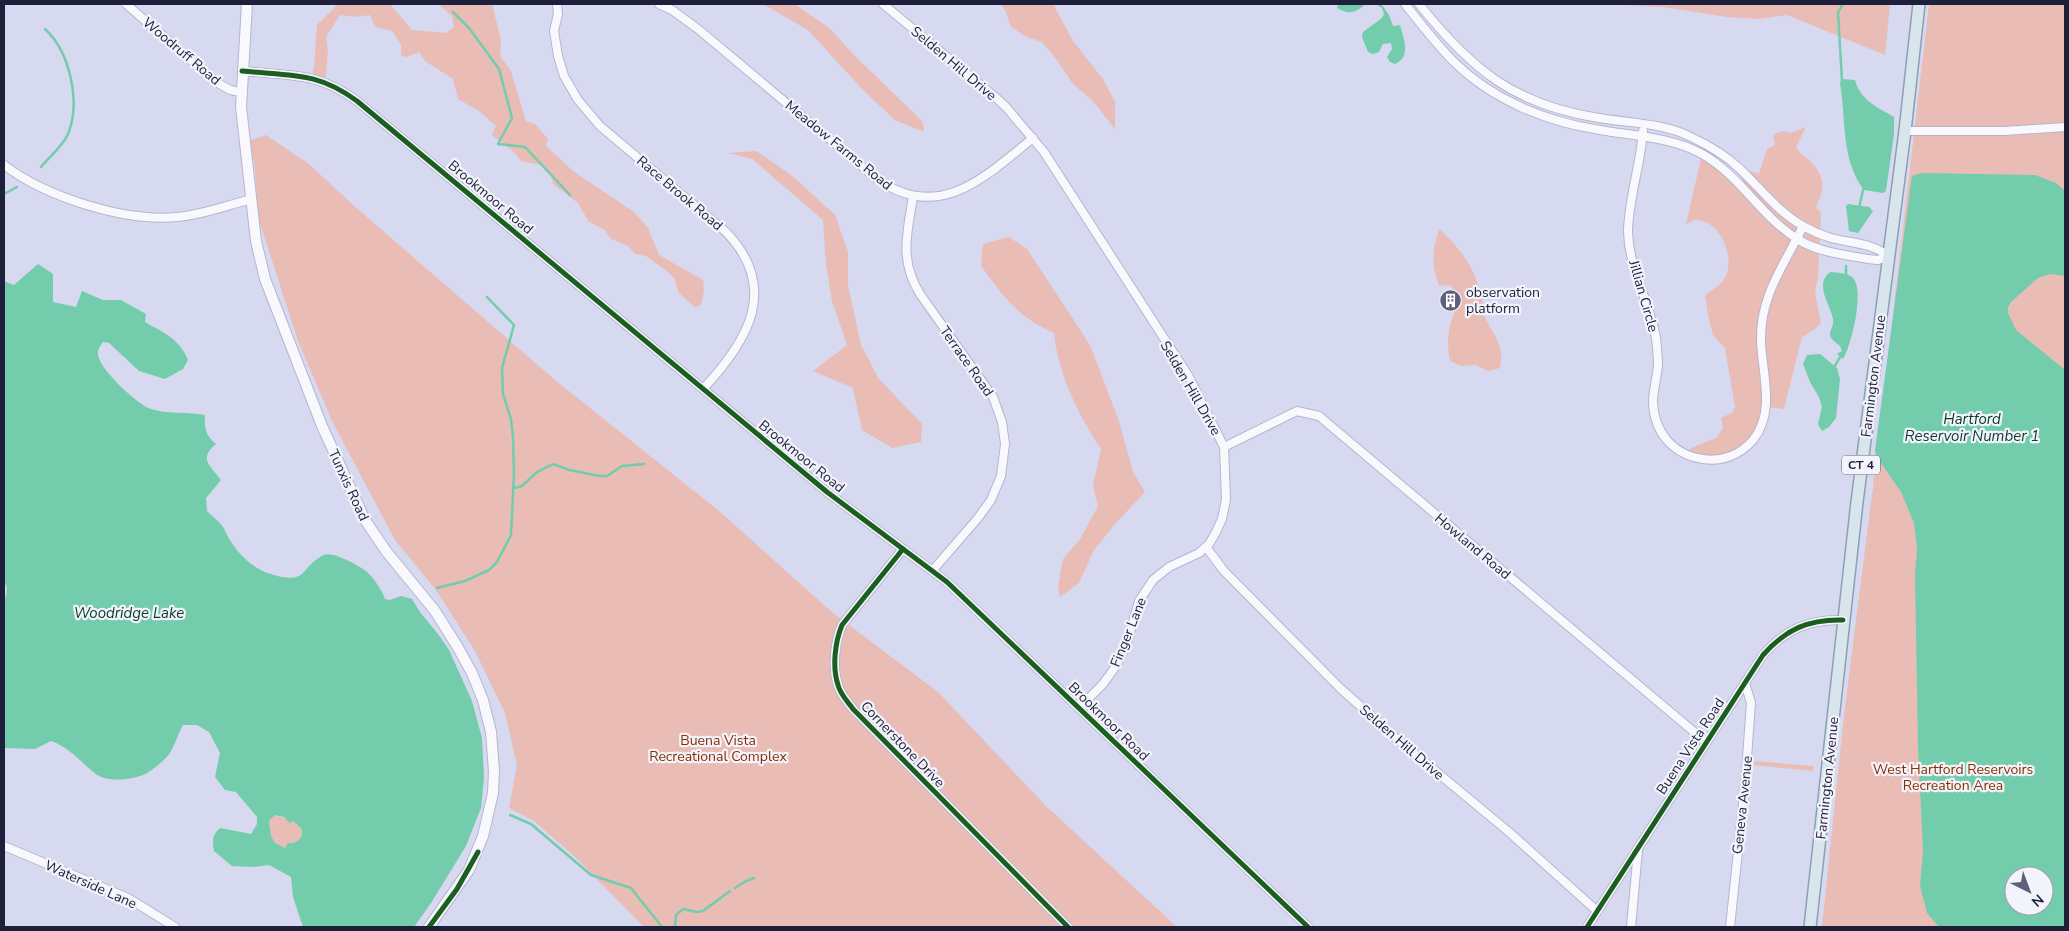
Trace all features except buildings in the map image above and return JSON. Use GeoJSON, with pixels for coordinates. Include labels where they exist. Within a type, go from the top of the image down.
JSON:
{"type":"FeatureCollection","features":[{"type":"Feature","properties":{"kind":"main road","name":"Farmington Avenue"},"geometry":{"type":"LineString","coordinates":[[1810,927],[1843,620],[1905,131],[1919,4]]}},
{"type":"Feature","properties":{"kind":"street","name":"Woodruff Road"},"geometry":{"type":"LineString","coordinates":[[126,4],[216,82],[230,90],[241,92]]}},
{"type":"Feature","properties":{"kind":"street","name":"Tunxis Road"},"geometry":{"type":"LineString","coordinates":[[247,4],[241,92],[258,257],[265,280],[339,466],[373,534],[435,610],[472,673],[488,717],[494,748],[494,771],[493,793],[487,823],[478,852],[469,870],[429,927]]}},
{"type":"Feature","properties":{"kind":"street","name":"Race Brook Road"},"geometry":{"type":"LineString","coordinates":[[557,4],[558,14],[554,31],[556,48],[564,76],[578,100],[600,126],[726,232],[736,243],[745,259],[753,292],[749,324],[736,349],[703,389]]}},
{"type":"Feature","properties":{"kind":"street","name":"Meadow Farms Road"},"geometry":{"type":"LineString","coordinates":[[659,4],[698,29],[877,179],[897,191],[914,197],[936,197],[966,188],[987,175],[1033,138]]}},
{"type":"Feature","properties":{"kind":"street","name":"Selden Hill Drive"},"geometry":{"type":"LineString","coordinates":[[883,4],[994,96],[1033,138],[1189,377],[1224,447],[1225,506],[1218,526],[1206,547],[1224,571],[1340,688],[1398,740],[1509,832],[1597,912]]}},
{"type":"Feature","properties":{"kind":"street"},"geometry":{"type":"LineString","coordinates":[[1405,4],[1431,38],[1455,62],[1490,90],[1520,108],[1543,117],[1573,125],[1643,135],[1679,144],[1702,154],[1721,167],[1766,213],[1797,239],[1806,244],[1868,259],[1878,260],[1888,256]]}},
{"type":"Feature","properties":{"kind":"street"},"geometry":{"type":"LineString","coordinates":[[1419,4],[1462,54],[1485,72],[1531,101],[1570,114],[1643,124],[1689,135],[1708,145],[1738,167],[1786,215],[1803,226],[1831,238],[1875,248],[1888,256]]}},
{"type":"Feature","properties":{"kind":"street","name":"Brookmoor Road"},"geometry":{"type":"LineString","coordinates":[[242,71],[312,78],[340,89],[496,215],[827,492],[933,570],[1080,707],[1308,927]]}},
{"type":"Feature","properties":{"kind":"street","name":"Jillian Circle"},"geometry":{"type":"LineString","coordinates":[[1643,124],[1628,233],[1636,272],[1650,311],[1656,338],[1658,364],[1653,402],[1658,426],[1669,444],[1689,457],[1714,461],[1728,458],[1742,450],[1754,439],[1762,423],[1767,402],[1762,370],[1763,308],[1775,278],[1803,226]]}},
{"type":"Feature","properties":{"kind":"street"},"geometry":{"type":"LineString","coordinates":[[1905,131],[2065,127]]}},
{"type":"Feature","properties":{"kind":"street"},"geometry":{"type":"LineString","coordinates":[[4,165],[29,181],[52,192],[90,205],[134,216],[177,218],[195,215],[252,199]]}},
{"type":"Feature","properties":{"kind":"street","name":"Terrace Road"},"geometry":{"type":"LineString","coordinates":[[914,197],[906,252],[911,278],[920,294],[993,396],[1002,422],[1005,439],[1005,456],[1001,476],[991,500],[933,570]]}},
{"type":"Feature","properties":{"kind":"street","name":"Howland Road"},"geometry":{"type":"LineString","coordinates":[[1224,447],[1297,411],[1320,416],[1706,742]]}},
{"type":"Feature","properties":{"kind":"street","name":"Finger Lane"},"geometry":{"type":"LineString","coordinates":[[1080,707],[1116,666],[1126,646],[1139,601],[1153,580],[1163,571],[1196,555],[1206,547]]}},
{"type":"Feature","properties":{"kind":"street","name":"Cornerstone Drive"},"geometry":{"type":"LineString","coordinates":[[903,549],[842,626],[838,634],[836,656],[838,685],[853,709],[1068,927]]}},
{"type":"Feature","properties":{"kind":"street","name":"Buena Vista Road"},"geometry":{"type":"LineString","coordinates":[[1587,927],[1763,655],[1782,637],[1801,626],[1814,622],[1843,620]]}},
{"type":"Feature","properties":{"kind":"street","name":"Geneva Avenue"},"geometry":{"type":"LineString","coordinates":[[1730,927],[1751,712],[1750,696],[1745,683]]}},
{"type":"Feature","properties":{"kind":"street","name":"Waterside Lane"},"geometry":{"type":"LineString","coordinates":[[4,846],[128,898],[174,927]]}},
{"type":"Feature","properties":{"kind":"street"},"geometry":{"type":"LineString","coordinates":[[1631,927],[1638,848]]}},
{"type":"Feature","properties":{"kind":"green space"},"geometry":{"type":"Polygon","coordinates":[[[338,4],[390,4],[412,30],[446,33],[454,27],[452,16],[438,4],[492,4],[501,40],[500,56],[511,71],[526,121],[535,124],[548,139],[546,146],[573,171],[634,212],[648,228],[659,255],[703,280],[704,291],[701,305],[695,307],[679,293],[674,278],[668,272],[646,256],[635,254],[628,246],[611,239],[605,230],[589,222],[578,203],[553,184],[551,175],[541,165],[521,161],[513,151],[492,135],[496,126],[479,111],[458,99],[453,79],[425,61],[419,52],[406,57],[401,55],[401,44],[392,31],[375,27],[370,15],[354,17],[340,15],[326,37],[328,53],[325,82],[312,78],[317,25],[338,4]]]}},
{"type":"Feature","properties":{"kind":"green space"},"geometry":{"type":"Polygon","coordinates":[[[763,4],[794,4],[828,27],[923,122],[924,132],[895,120],[863,90],[808,30],[763,4]]]}},
{"type":"Feature","properties":{"kind":"green space"},"geometry":{"type":"Polygon","coordinates":[[[1000,4],[1053,4],[1073,41],[1103,79],[1115,102],[1115,129],[1092,100],[1073,84],[1042,42],[1027,37],[1011,27],[1005,10],[1000,4]]]}},
{"type":"Feature","properties":{"kind":"green space"},"geometry":{"type":"Polygon","coordinates":[[[1610,4],[1890,4],[1885,55],[1787,15],[1759,19],[1727,17],[1663,7],[1610,4]]]}},
{"type":"Feature","properties":{"kind":"green space","name":"Hartford Reservoir Number 1"},"geometry":{"type":"Polygon","coordinates":[[[1929,4],[2065,4],[2065,927],[1822,927],[1844,715],[1873,487],[1929,4]]]}},
{"type":"Feature","properties":{"kind":"green space"},"geometry":{"type":"Polygon","coordinates":[[[1806,127],[1796,147],[1817,169],[1822,182],[1822,192],[1816,208],[1821,212],[1818,276],[1815,293],[1821,323],[1802,337],[1784,409],[1766,407],[1753,439],[1728,458],[1689,457],[1691,448],[1716,438],[1723,428],[1721,418],[1733,412],[1735,407],[1725,348],[1713,335],[1705,296],[1723,281],[1727,274],[1727,251],[1721,236],[1711,225],[1696,219],[1686,224],[1702,154],[1738,183],[1750,171],[1759,174],[1767,149],[1775,145],[1773,135],[1782,131],[1791,133],[1806,127]]]}},
{"type":"Feature","properties":{"kind":"green space","name":"Buena Vista Recreational Complex"},"geometry":{"type":"Polygon","coordinates":[[[266,135],[309,164],[353,205],[555,380],[719,511],[833,613],[938,692],[1046,806],[1177,927],[644,927],[575,857],[534,821],[509,808],[517,765],[505,713],[475,651],[436,590],[395,540],[332,421],[298,341],[256,211],[256,176],[249,141],[266,135]]]}},
{"type":"Feature","properties":{"kind":"green space"},"geometry":{"type":"Polygon","coordinates":[[[756,151],[790,174],[835,215],[848,252],[848,285],[861,345],[879,379],[922,424],[921,442],[892,448],[862,430],[853,388],[813,371],[847,345],[832,301],[826,265],[823,220],[752,159],[728,153],[756,151]]]}},
{"type":"Feature","properties":{"kind":"green space"},"geometry":{"type":"Polygon","coordinates":[[[1439,229],[1466,259],[1478,285],[1483,298],[1483,313],[1500,346],[1500,368],[1488,371],[1476,365],[1462,366],[1450,361],[1448,346],[1450,324],[1459,304],[1451,285],[1439,286],[1436,278],[1433,258],[1439,229]]]}},
{"type":"Feature","properties":{"kind":"green space"},"geometry":{"type":"Polygon","coordinates":[[[1009,237],[1027,249],[1090,345],[1119,421],[1133,472],[1145,492],[1094,550],[1079,583],[1060,597],[1058,587],[1063,559],[1080,539],[1098,506],[1093,485],[1101,449],[1070,393],[1056,348],[1054,333],[1030,320],[1012,305],[981,266],[983,244],[1009,237]]]}},
{"type":"Feature","properties":{"kind":"green space"},"geometry":{"type":"Polygon","coordinates":[[[1754,761],[1814,766],[1813,771],[1754,765],[1754,761]]]}},
{"type":"Feature","properties":{"kind":"green space"},"geometry":{"type":"Polygon","coordinates":[[[275,815],[293,821],[301,828],[302,835],[298,842],[290,843],[285,848],[275,843],[271,836],[269,821],[275,815]]]}},
{"type":"Feature","properties":{"kind":"water"},"geometry":{"type":"Polygon","coordinates":[[[1338,4],[1365,4],[1355,11],[1345,12],[1337,8],[1338,4]]]}},
{"type":"Feature","properties":{"kind":"water"},"geometry":{"type":"Polygon","coordinates":[[[1376,4],[1381,4],[1389,15],[1393,26],[1400,25],[1405,52],[1400,61],[1395,64],[1390,62],[1387,57],[1392,49],[1391,43],[1383,44],[1379,52],[1373,54],[1368,52],[1362,37],[1363,32],[1382,18],[1384,14],[1382,8],[1376,4]]]}},
{"type":"Feature","properties":{"kind":"water"},"geometry":{"type":"Polygon","coordinates":[[[1841,79],[1855,80],[1857,87],[1865,98],[1894,117],[1894,134],[1886,191],[1883,193],[1864,190],[1851,166],[1846,139],[1841,79]]]}},
{"type":"Feature","properties":{"kind":"water","name":"Hartford Reservoir Number 1"},"geometry":{"type":"Polygon","coordinates":[[[1921,173],[2035,175],[2056,183],[2065,191],[2065,276],[2050,274],[2038,278],[2011,302],[2008,307],[2008,313],[2016,330],[2065,370],[2065,927],[1939,927],[1927,913],[1920,886],[1923,851],[1918,747],[1915,575],[1917,549],[1914,523],[1901,492],[1876,456],[1875,450],[1912,176],[1921,173]]]}},
{"type":"Feature","properties":{"kind":"water"},"geometry":{"type":"Polygon","coordinates":[[[1848,204],[1869,207],[1873,211],[1858,233],[1849,231],[1846,206],[1848,204]]]}},
{"type":"Feature","properties":{"kind":"water","name":"Woodridge Lake"},"geometry":{"type":"Polygon","coordinates":[[[38,264],[53,274],[53,302],[76,307],[82,291],[103,300],[121,300],[146,314],[145,322],[165,333],[180,346],[188,360],[183,369],[165,379],[139,371],[109,343],[103,342],[98,351],[100,361],[120,386],[145,406],[163,412],[205,415],[206,431],[216,444],[211,449],[207,458],[210,466],[221,480],[206,498],[207,511],[221,525],[241,555],[252,565],[264,572],[292,578],[302,574],[324,555],[328,554],[345,559],[369,574],[380,588],[385,599],[390,600],[401,596],[412,599],[449,650],[472,701],[482,738],[484,778],[481,808],[466,846],[414,927],[303,927],[293,897],[291,877],[269,865],[253,867],[232,866],[214,851],[213,839],[215,833],[220,828],[251,834],[257,824],[257,817],[236,792],[225,790],[215,777],[220,753],[209,732],[197,725],[183,725],[170,753],[161,762],[143,775],[126,779],[107,779],[97,775],[70,752],[51,741],[35,749],[4,748],[4,598],[6,597],[7,588],[4,581],[4,281],[14,285],[38,264]],[[275,815],[269,821],[271,836],[275,843],[285,848],[288,843],[294,842],[301,837],[302,831],[293,821],[289,823],[284,817],[275,815]]]}},
{"type":"Feature","properties":{"kind":"water"},"geometry":{"type":"Polygon","coordinates":[[[1830,272],[1842,273],[1853,278],[1858,294],[1853,331],[1843,359],[1837,354],[1842,351],[1840,346],[1830,335],[1833,319],[1824,294],[1823,283],[1825,277],[1830,272]]]}},
{"type":"Feature","properties":{"kind":"water"},"geometry":{"type":"Polygon","coordinates":[[[1820,354],[1837,368],[1840,379],[1836,418],[1829,427],[1822,431],[1818,424],[1822,407],[1803,364],[1807,355],[1820,354]]]}},
{"type":"Feature","properties":{"kind":"waterway"},"geometry":{"type":"LineString","coordinates":[[1842,81],[1838,12],[1843,4]]}},
{"type":"Feature","properties":{"kind":"waterway"},"geometry":{"type":"LineString","coordinates":[[453,12],[469,28],[499,69],[512,118],[498,144],[525,147],[570,195]]}},
{"type":"Feature","properties":{"kind":"waterway"},"geometry":{"type":"LineString","coordinates":[[41,167],[66,138],[72,121],[73,107],[71,78],[67,64],[54,39],[45,29]]}},
{"type":"Feature","properties":{"kind":"waterway"},"geometry":{"type":"LineString","coordinates":[[1859,208],[1864,186]]}},
{"type":"Feature","properties":{"kind":"waterway"},"geometry":{"type":"LineString","coordinates":[[4,194],[17,187]]}},
{"type":"Feature","properties":{"kind":"waterway"},"geometry":{"type":"LineString","coordinates":[[1846,266],[1846,277]]}},
{"type":"Feature","properties":{"kind":"waterway"},"geometry":{"type":"LineString","coordinates":[[437,588],[465,581],[489,570],[497,562],[511,535],[514,474],[513,437],[511,419],[503,394],[502,368],[514,325],[487,297]]}},
{"type":"Feature","properties":{"kind":"waterway"},"geometry":{"type":"LineString","coordinates":[[1833,369],[1842,354]]}},
{"type":"Feature","properties":{"kind":"waterway"},"geometry":{"type":"LineString","coordinates":[[514,488],[522,486],[537,472],[553,464],[569,470],[600,476],[607,476],[622,466],[644,464]]}},
{"type":"Feature","properties":{"kind":"waterway"},"geometry":{"type":"LineString","coordinates":[[510,815],[531,824],[591,875],[631,888],[662,927]]}},
{"type":"Feature","properties":{"kind":"waterway"},"geometry":{"type":"LineString","coordinates":[[735,888],[754,878]]}},
{"type":"Feature","properties":{"kind":"waterway"},"geometry":{"type":"LineString","coordinates":[[675,927],[676,915],[683,909],[697,912],[703,911],[730,891]]}},
{"type":"Feature","properties":{"kind":"cycle path"},"geometry":{"type":"LineString","coordinates":[[242,71],[289,75],[315,80],[328,84],[357,101],[827,492],[947,582],[1308,927]]}},
{"type":"Feature","properties":{"kind":"cycle path"},"geometry":{"type":"LineString","coordinates":[[903,549],[842,625],[835,655],[836,678],[842,695],[853,709],[1068,927]]}},
{"type":"Feature","properties":{"kind":"cycle path"},"geometry":{"type":"LineString","coordinates":[[1587,927],[1763,655],[1780,638],[1799,627],[1819,621],[1843,620]]}},
{"type":"Feature","properties":{"kind":"cycle path"},"geometry":{"type":"LineString","coordinates":[[429,927],[457,889],[478,852]]}},
{"type":"Feature","properties":{"kind":"place","name":"observation platform"},"geometry":{"type":"Point","coordinates":[1450,300]}},
{"type":"Feature","properties":{"kind":"park label","name":"West Hartford Reservoirs Recreation Area"},"geometry":{"type":"Point","coordinates":[1953,778]}}]}
